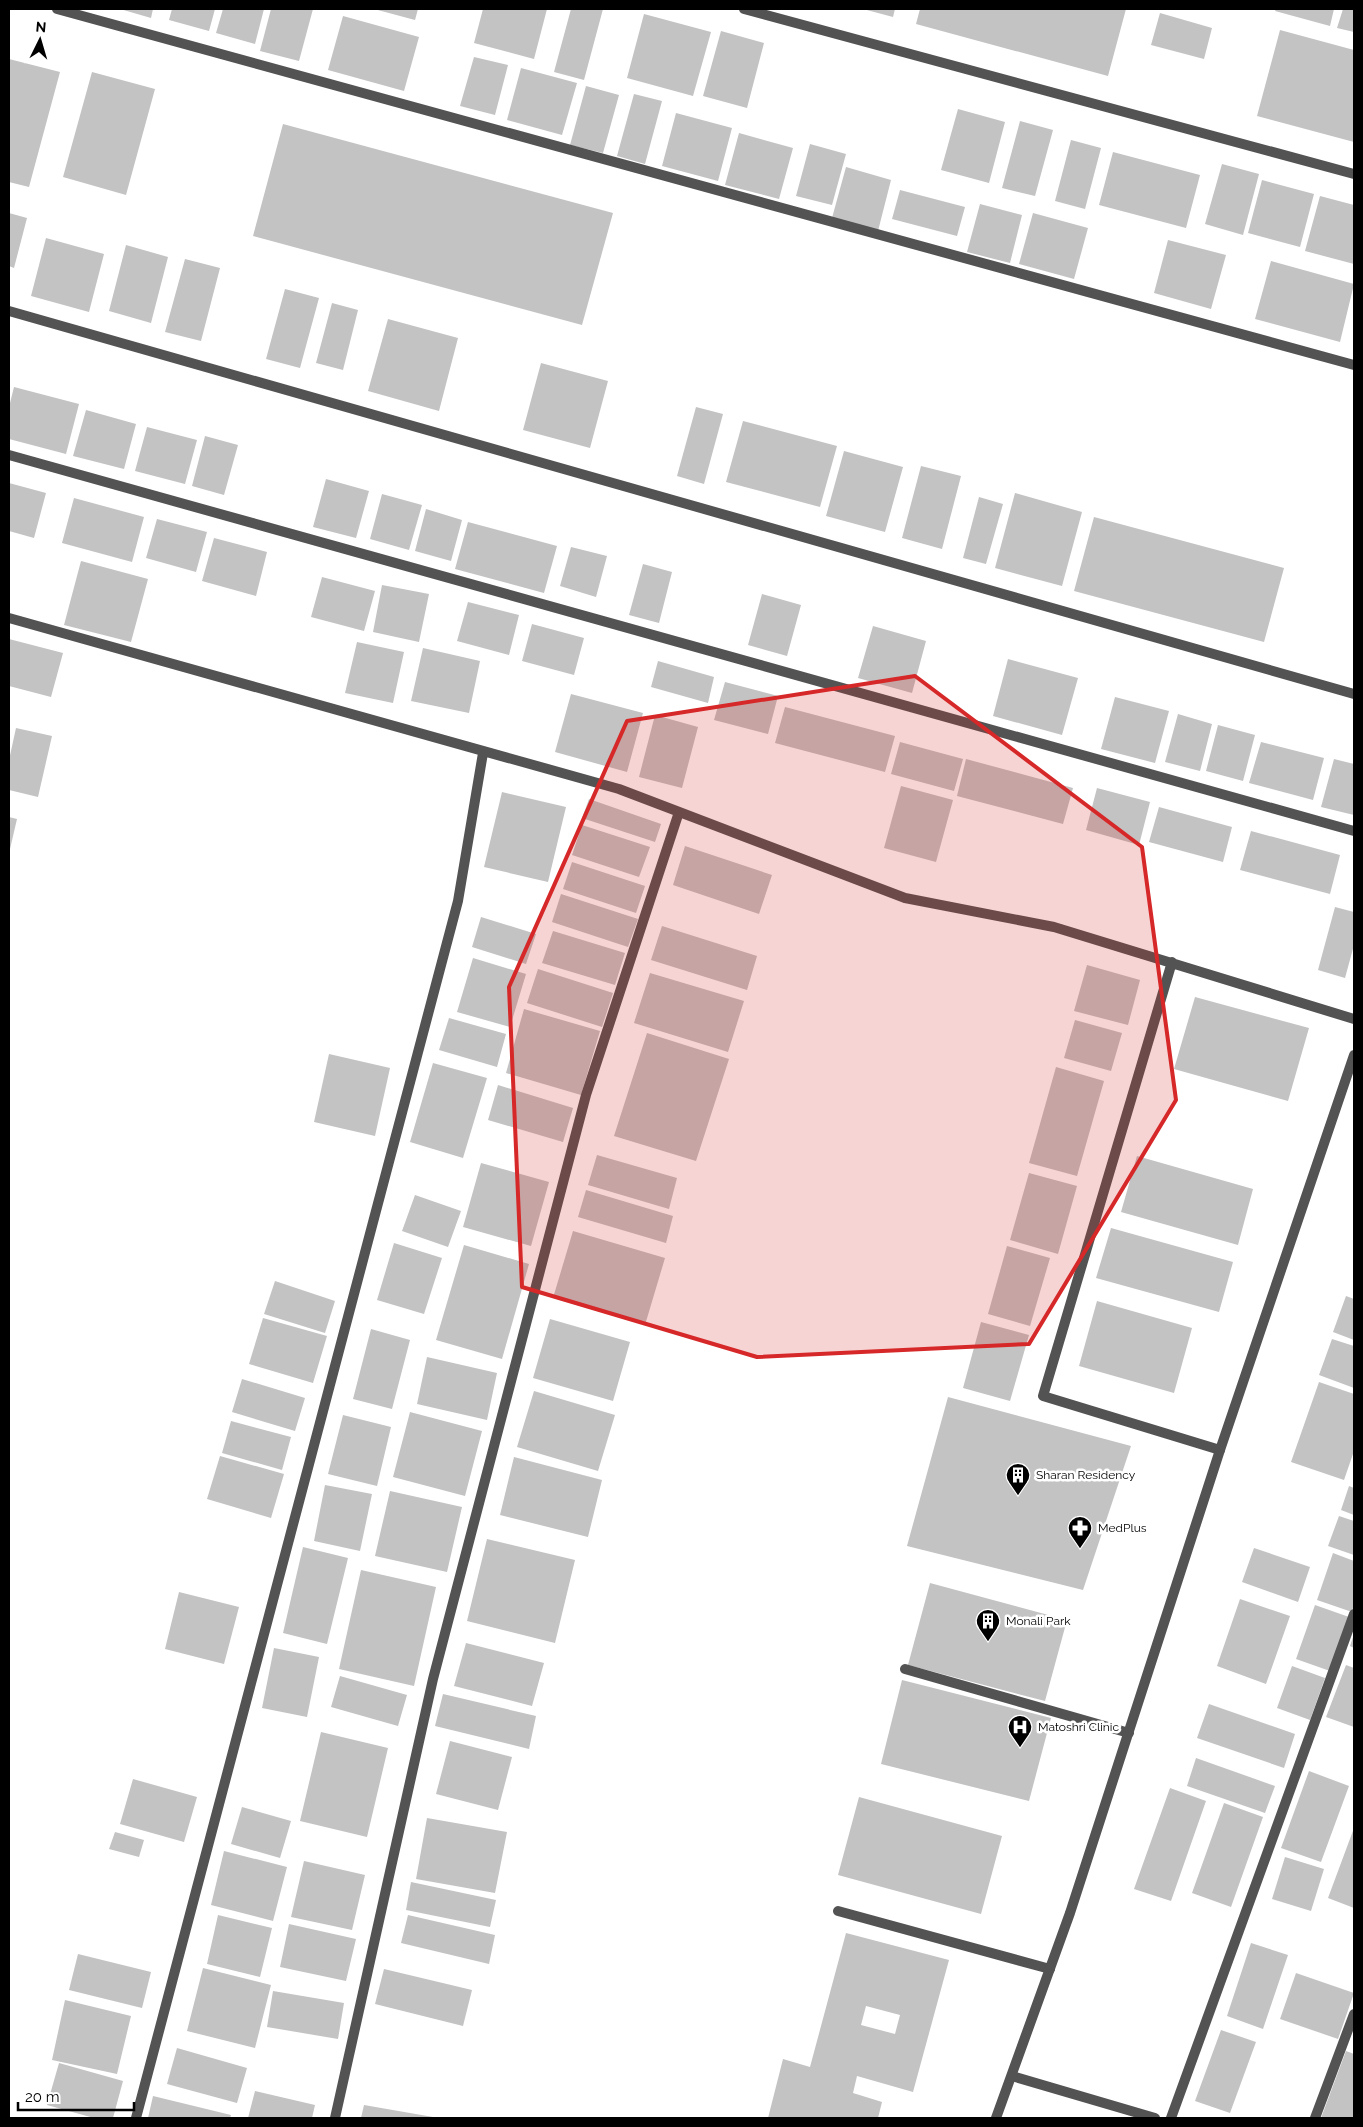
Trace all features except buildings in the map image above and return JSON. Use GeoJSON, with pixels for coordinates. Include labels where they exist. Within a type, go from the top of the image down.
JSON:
{"type":"FeatureCollection","features":[{"type":"Feature","properties":{"kind":"street"},"geometry":{"type":"LineString","coordinates":[[56,9],[1354,365]]}},
{"type":"Feature","properties":{"kind":"street"},"geometry":{"type":"LineString","coordinates":[[744,9],[1354,174]]}},
{"type":"Feature","properties":{"kind":"street"},"geometry":{"type":"LineString","coordinates":[[9,311],[1354,694]]}},
{"type":"Feature","properties":{"kind":"street"},"geometry":{"type":"LineString","coordinates":[[9,455],[1354,831]]}},
{"type":"Feature","properties":{"kind":"street"},"geometry":{"type":"LineString","coordinates":[[9,618],[483,753],[619,789],[905,898],[1054,927],[1354,1019]]}},
{"type":"Feature","properties":{"kind":"street"},"geometry":{"type":"LineString","coordinates":[[136,2118],[458,901],[483,753]]}},
{"type":"Feature","properties":{"kind":"street"},"geometry":{"type":"LineString","coordinates":[[335,2118],[433,1679],[586,1095],[679,812]]}},
{"type":"Feature","properties":{"kind":"street"},"geometry":{"type":"LineString","coordinates":[[1172,962],[1043,1396],[1220,1450]]}},
{"type":"Feature","properties":{"kind":"street"},"geometry":{"type":"LineString","coordinates":[[996,2118],[1050,1969],[1129,1733],[1220,1450],[1354,1056]]}},
{"type":"Feature","properties":{"kind":"street"},"geometry":{"type":"LineString","coordinates":[[1170,2118],[1354,1614]]}},
{"type":"Feature","properties":{"kind":"street"},"geometry":{"type":"LineString","coordinates":[[905,1669],[1129,1733]]}},
{"type":"Feature","properties":{"kind":"street"},"geometry":{"type":"LineString","coordinates":[[838,1911],[1050,1969]]}},
{"type":"Feature","properties":{"kind":"street"},"geometry":{"type":"LineString","coordinates":[[1315,2118],[1354,2014]]}},
{"type":"Feature","properties":{"kind":"street"},"geometry":{"type":"LineString","coordinates":[[1012,2076],[1156,2118]]}},
{"type":"Feature","properties":{"kind":"highlighted area"},"geometry":{"type":"Polygon","coordinates":[[[915,676],[1142,847],[1176,1100],[1029,1344],[757,1357],[522,1287],[509,987],[627,721],[915,676]]]}},
{"type":"Feature","properties":{"kind":"place","name":"Sharan Residency"},"geometry":{"type":"Point","coordinates":[1018,1496]}},
{"type":"Feature","properties":{"kind":"place","name":"MedPlus"},"geometry":{"type":"Point","coordinates":[1080,1549]}},
{"type":"Feature","properties":{"kind":"place","name":"Monali Park"},"geometry":{"type":"Point","coordinates":[988,1642]}},
{"type":"Feature","properties":{"kind":"place","name":"Matoshri Clinic"},"geometry":{"type":"Point","coordinates":[1020,1748]}}]}
